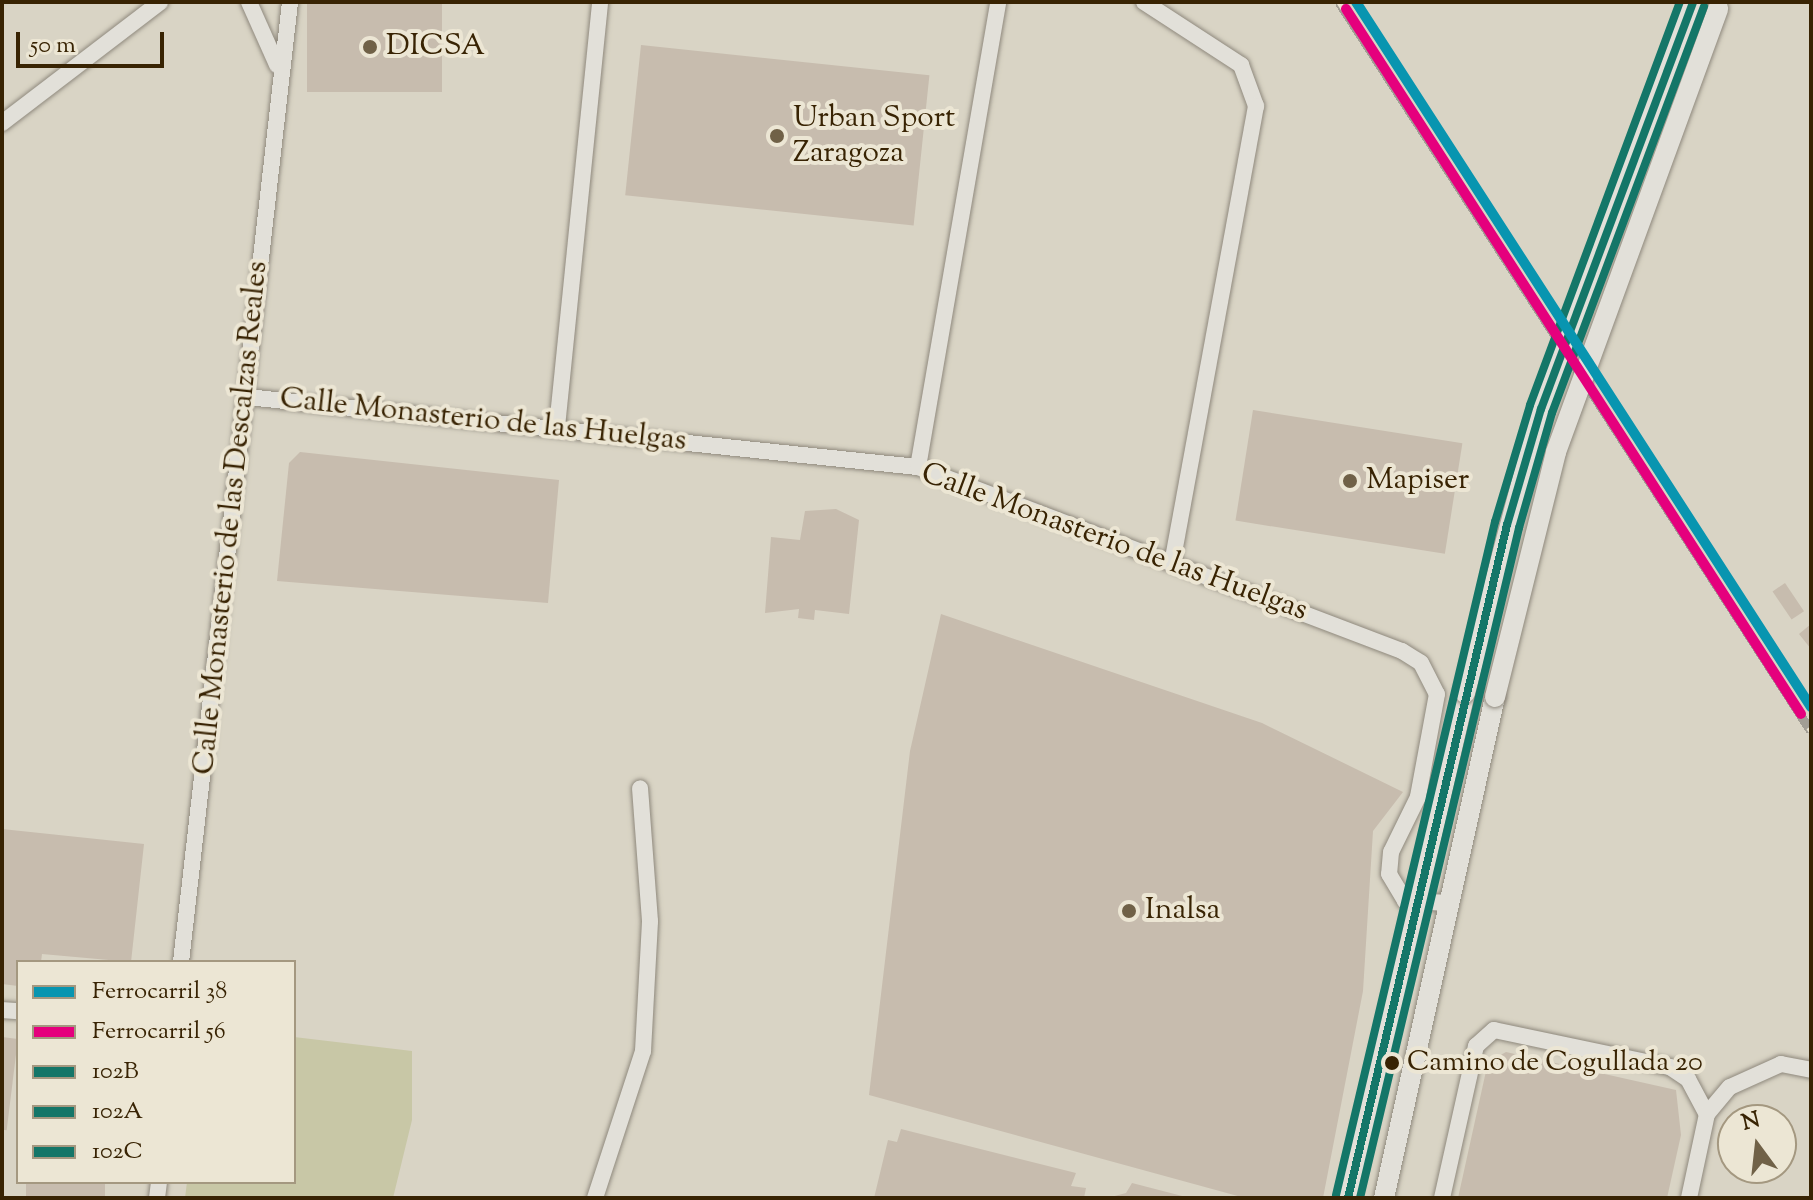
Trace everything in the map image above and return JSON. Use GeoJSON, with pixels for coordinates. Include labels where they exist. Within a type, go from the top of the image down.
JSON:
{"type":"FeatureCollection","features":[{"type":"Feature","properties":{"kind":"street"},"geometry":{"type":"LineString","coordinates":[[2,123],[160,2]]}},
{"type":"Feature","properties":{"kind":"street"},"geometry":{"type":"LineString","coordinates":[[249,2],[265,24],[279,74]]}},
{"type":"Feature","properties":{"kind":"street","name":"Calle Monasterio de las Descalzas Reales"},"geometry":{"type":"LineString","coordinates":[[181,960],[247,397],[279,74],[290,2]]}},
{"type":"Feature","properties":{"kind":"street"},"geometry":{"type":"LineString","coordinates":[[557,427],[600,2]]}},
{"type":"Feature","properties":{"kind":"street"},"geometry":{"type":"LineString","coordinates":[[918,467],[998,2]]}},
{"type":"Feature","properties":{"kind":"street"},"geometry":{"type":"LineString","coordinates":[[1144,2],[1241,65],[1256,106],[1172,562]]}},
{"type":"Feature","properties":{"kind":"street"},"geometry":{"type":"LineString","coordinates":[[1348,1198],[1465,693],[1541,409],[1693,2]]}},
{"type":"Feature","properties":{"kind":"street"},"geometry":{"type":"LineString","coordinates":[[1384,1198],[1495,697],[1556,452],[1720,6]]}},
{"type":"Feature","properties":{"kind":"street","name":"Calle Monasterio de las Huelgas"},"geometry":{"type":"LineString","coordinates":[[247,397],[918,467],[1172,562],[1421,663],[1433,678],[1436,710],[1418,797],[1396,840],[1388,864],[1392,884],[1414,905]]}},
{"type":"Feature","properties":{"kind":"street"},"geometry":{"type":"LineString","coordinates":[[595,1198],[643,1051],[650,921],[640,788]]}},
{"type":"Feature","properties":{"kind":"street"},"geometry":{"type":"LineString","coordinates":[[1414,905],[1451,903]]}},
{"type":"Feature","properties":{"kind":"street"},"geometry":{"type":"LineString","coordinates":[[1442,1198],[1476,1046],[1494,1030],[1670,1067],[1688,1079],[1707,1114]]}},
{"type":"Feature","properties":{"kind":"street"},"geometry":{"type":"LineString","coordinates":[[1689,1198],[1707,1114],[1730,1087],[1761,1069],[1781,1064],[1811,1070]]}},
{"type":"Feature","properties":{"kind":"green space"},"geometry":{"type":"Polygon","coordinates":[[[296,1037],[412,1051],[412,1120],[393,1198],[185,1198],[187,1184],[296,1184],[296,1037]]]}},
{"type":"Feature","properties":{"kind":"building","name":"DICSA"},"geometry":{"type":"Polygon","coordinates":[[[307,2],[442,2],[442,92],[307,92],[307,2]]]}},
{"type":"Feature","properties":{"kind":"building","name":"Urban Sport Zaragoza"},"geometry":{"type":"Polygon","coordinates":[[[641,45],[929,75],[914,225],[625,195],[641,45]]]}},
{"type":"Feature","properties":{"kind":"building","name":"Mapiser"},"geometry":{"type":"Polygon","coordinates":[[[1253,410],[1462,443],[1445,554],[1235,521],[1253,410]]]}},
{"type":"Feature","properties":{"kind":"building"},"geometry":{"type":"Polygon","coordinates":[[[300,452],[559,480],[548,603],[277,581],[289,463],[300,452]]]}},
{"type":"Feature","properties":{"kind":"building"},"geometry":{"type":"Polygon","coordinates":[[[836,509],[859,520],[849,614],[815,610],[814,620],[798,618],[799,609],[765,613],[771,537],[800,540],[805,511],[836,509]]]}},
{"type":"Feature","properties":{"kind":"building"},"geometry":{"type":"Polygon","coordinates":[[[1785,583],[1804,611],[1792,620],[1773,591],[1785,583]]]}},
{"type":"Feature","properties":{"kind":"building","name":"Inalsa"},"geometry":{"type":"Polygon","coordinates":[[[941,614],[1262,723],[1403,792],[1373,831],[1363,991],[1323,1198],[1245,1198],[869,1095],[910,751],[941,614]]]}},
{"type":"Feature","properties":{"kind":"building"},"geometry":{"type":"Polygon","coordinates":[[[1811,624],[1811,649],[1799,634],[1811,624]]]}},
{"type":"Feature","properties":{"kind":"building"},"geometry":{"type":"Polygon","coordinates":[[[2,829],[144,844],[131,960],[42,954],[41,960],[16,960],[16,986],[2,984],[2,829]]]}},
{"type":"Feature","properties":{"kind":"building"},"geometry":{"type":"Polygon","coordinates":[[[2,1037],[16,1039],[7,1130],[2,1130],[2,1037]]]}},
{"type":"Feature","properties":{"kind":"building"},"geometry":{"type":"Polygon","coordinates":[[[1506,1052],[1676,1090],[1681,1135],[1667,1198],[1458,1198],[1488,1062],[1506,1052]]]}},
{"type":"Feature","properties":{"kind":"building"},"geometry":{"type":"Polygon","coordinates":[[[901,1129],[1076,1173],[1071,1186],[1086,1188],[1084,1198],[874,1198],[888,1140],[897,1142],[901,1129]]]}},
{"type":"Feature","properties":{"kind":"building"},"geometry":{"type":"Polygon","coordinates":[[[1132,1183],[1186,1198],[1107,1198],[1126,1193],[1132,1183]]]}},
{"type":"Feature","properties":{"kind":"building"},"geometry":{"type":"Polygon","coordinates":[[[26,1184],[105,1184],[105,1198],[26,1198],[26,1184]]]}},
{"type":"Feature","properties":{"kind":"railway"},"geometry":{"type":"LineString","coordinates":[[1339,2],[1811,731]]}},
{"type":"Feature","properties":{"kind":"rail line","name":"38"},"geometry":{"type":"LineString","coordinates":[[1356,2],[1811,707]]}},
{"type":"Feature","properties":{"kind":"rail line","name":"56"},"geometry":{"type":"LineString","coordinates":[[1346,9],[1801,714]]}},
{"type":"Feature","properties":{"kind":"transit line","name":"102C"},"geometry":{"type":"LineString","coordinates":[[1336,1195],[1495,522],[1530,405],[1680,2]]}},
{"type":"Feature","properties":{"kind":"transit line","name":"102B"},"geometry":{"type":"LineString","coordinates":[[1348,1198],[1507,525],[1541,409],[1693,2]]}},
{"type":"Feature","properties":{"kind":"transit line","name":"102A"},"geometry":{"type":"LineString","coordinates":[[1360,1198],[1519,528],[1552,413],[1704,6]]}},
{"type":"Feature","properties":{"kind":"place","name":"DICSA"},"geometry":{"type":"Point","coordinates":[370,47]}},
{"type":"Feature","properties":{"kind":"place","name":"Urban Sport Zaragoza"},"geometry":{"type":"Point","coordinates":[777,136]}},
{"type":"Feature","properties":{"kind":"place","name":"Mapiser"},"geometry":{"type":"Point","coordinates":[1350,481]}},
{"type":"Feature","properties":{"kind":"place","name":"Inalsa"},"geometry":{"type":"Point","coordinates":[1129,911]}},
{"type":"Feature","properties":{"kind":"place","name":"Camino de Cogullada 20"},"geometry":{"type":"Point","coordinates":[1392,1063]}}]}
